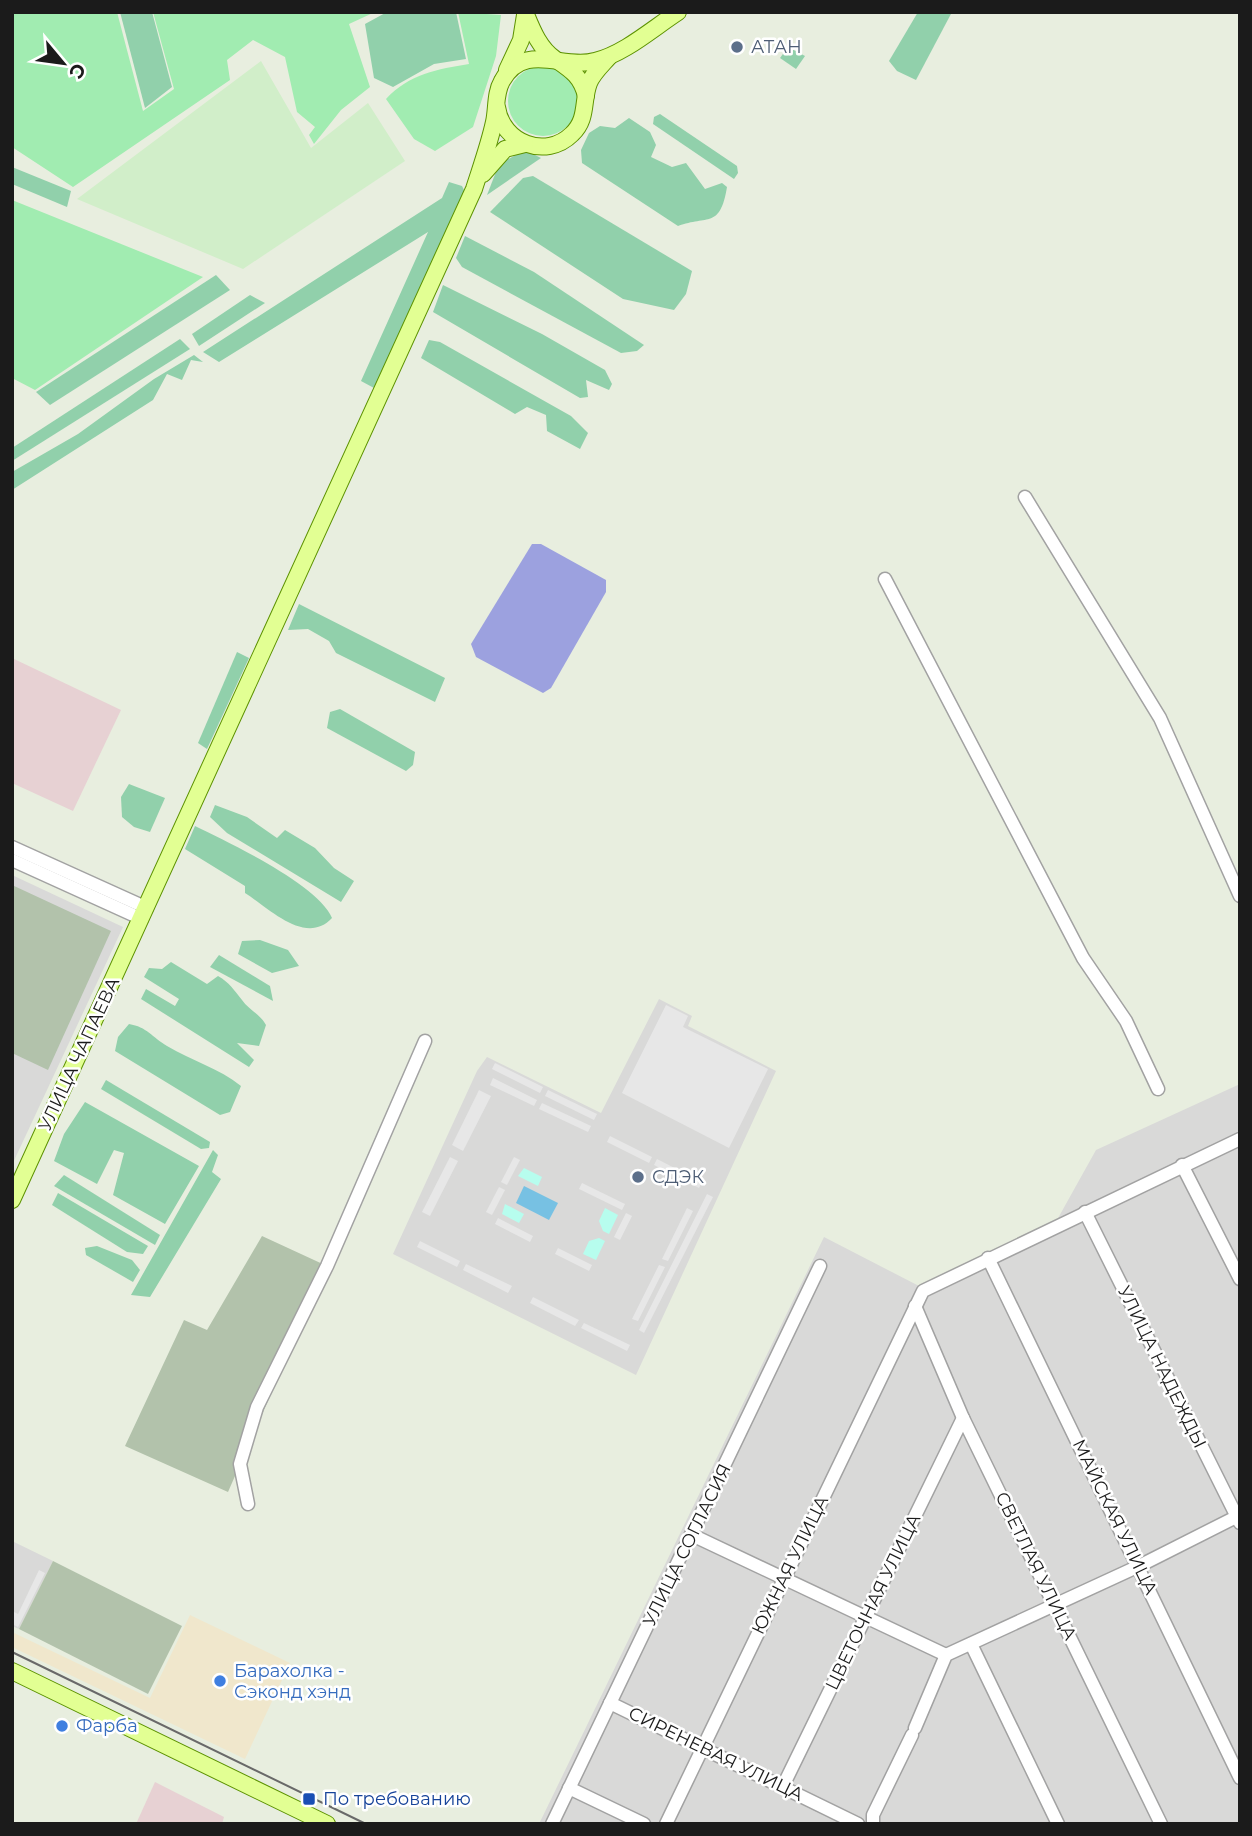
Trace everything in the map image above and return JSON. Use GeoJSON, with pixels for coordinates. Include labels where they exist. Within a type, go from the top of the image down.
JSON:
{"type":"FeatureCollection","features":[{"type":"Feature","properties":{"kind":"main road"},"geometry":{"type":"LineString","coordinates":[[525,12],[535,37],[556,60],[576,74],[586,96]]}},
{"type":"Feature","properties":{"kind":"main road"},"geometry":{"type":"LineString","coordinates":[[474,189],[501,84],[518,49],[525,12]]}},
{"type":"Feature","properties":{"kind":"main road"},"geometry":{"type":"LineString","coordinates":[[474,189],[501,152],[524,144],[543,147],[569,138],[580,123],[589,83],[610,56],[678,12]]}},
{"type":"Feature","properties":{"kind":"main road"},"geometry":{"type":"LineString","coordinates":[[501,84],[510,70],[524,61],[540,57],[573,64],[610,56]]}},
{"type":"Feature","properties":{"kind":"main road"},"geometry":{"type":"LineString","coordinates":[[497,105],[505,128],[524,144]]}},
{"type":"Feature","properties":{"kind":"main road","name":"УЛИЦА ЧАПАЕВА"},"geometry":{"type":"LineString","coordinates":[[12,1200],[474,189]]}},
{"type":"Feature","properties":{"kind":"main road"},"geometry":{"type":"LineString","coordinates":[[12,1671],[327,1824]]}},
{"type":"Feature","properties":{"kind":"street"},"geometry":{"type":"LineString","coordinates":[[1026,497],[1160,718],[1240,896]]}},
{"type":"Feature","properties":{"kind":"street"},"geometry":{"type":"LineString","coordinates":[[885,579],[1083,958],[1126,1021],[1158,1089]]}},
{"type":"Feature","properties":{"kind":"street"},"geometry":{"type":"LineString","coordinates":[[12,847],[144,913]]}},
{"type":"Feature","properties":{"kind":"street"},"geometry":{"type":"LineString","coordinates":[[12,860],[144,913]]}},
{"type":"Feature","properties":{"kind":"street"},"geometry":{"type":"LineString","coordinates":[[248,1504],[240,1464],[257,1406],[327,1266],[425,1041]]}},
{"type":"Feature","properties":{"kind":"street"},"geometry":{"type":"LineString","coordinates":[[915,1306],[923,1291],[1240,1139]]}},
{"type":"Feature","properties":{"kind":"street"},"geometry":{"type":"LineString","coordinates":[[1182,1165],[1240,1279]]}},
{"type":"Feature","properties":{"kind":"street","name":"УЛИЦА НАДЕЖДЫ"},"geometry":{"type":"LineString","coordinates":[[1085,1212],[1239,1518]]}},
{"type":"Feature","properties":{"kind":"street","name":"МАЙСКАЯ УЛИЦА"},"geometry":{"type":"LineString","coordinates":[[988,1258],[1240,1779]]}},
{"type":"Feature","properties":{"kind":"street","name":"УЛИЦА СОГЛАСИЯ"},"geometry":{"type":"LineString","coordinates":[[552,1824],[820,1266]]}},
{"type":"Feature","properties":{"kind":"street","name":"СВЕТЛАЯ УЛИЦА"},"geometry":{"type":"LineString","coordinates":[[915,1306],[963,1418],[1161,1824]]}},
{"type":"Feature","properties":{"kind":"street","name":"ЮЖНАЯ УЛИЦА"},"geometry":{"type":"LineString","coordinates":[[666,1824],[915,1306]]}},
{"type":"Feature","properties":{"kind":"street","name":"ЦВЕТОЧНАЯ УЛИЦА"},"geometry":{"type":"LineString","coordinates":[[783,1786],[963,1418]]}},
{"type":"Feature","properties":{"kind":"street"},"geometry":{"type":"LineString","coordinates":[[873,1824],[873,1815],[914,1731],[946,1655],[1239,1518]]}},
{"type":"Feature","properties":{"kind":"street"},"geometry":{"type":"LineString","coordinates":[[692,1535],[782,1580],[946,1655]]}},
{"type":"Feature","properties":{"kind":"street"},"geometry":{"type":"LineString","coordinates":[[971,1644],[1058,1824]]}},
{"type":"Feature","properties":{"kind":"street","name":"СИРЕНЕВАЯ УЛИЦА"},"geometry":{"type":"LineString","coordinates":[[610,1703],[859,1824]]}},
{"type":"Feature","properties":{"kind":"street"},"geometry":{"type":"LineString","coordinates":[[569,1787],[644,1824]]}},
{"type":"Feature","properties":{"kind":"shaded area"},"geometry":{"type":"Polygon","coordinates":[[[261,61],[311,148],[368,103],[405,161],[243,269],[77,199],[261,61]]]}},
{"type":"Feature","properties":{"kind":"shaded area"},"geometry":{"type":"Polygon","coordinates":[[[532,544],[541,544],[606,580],[606,592],[551,688],[543,693],[476,657],[471,644],[532,544]]]}},
{"type":"Feature","properties":{"kind":"shaded area"},"geometry":{"type":"Polygon","coordinates":[[[12,658],[121,710],[73,811],[12,783],[12,658]]]}},
{"type":"Feature","properties":{"kind":"shaded area"},"geometry":{"type":"Polygon","coordinates":[[[12,875],[123,927],[12,1165],[12,875]]]}},
{"type":"Feature","properties":{"kind":"shaded area"},"geometry":{"type":"Polygon","coordinates":[[[12,885],[111,931],[48,1070],[12,1053],[12,885]]]}},
{"type":"Feature","properties":{"kind":"shaded area"},"geometry":{"type":"Polygon","coordinates":[[[659,999],[692,1016],[688,1026],[776,1071],[636,1375],[393,1254],[477,1071],[487,1057],[601,1113],[659,999]]]}},
{"type":"Feature","properties":{"kind":"shaded area"},"geometry":{"type":"Polygon","coordinates":[[[666,1005],[688,1016],[683,1027],[768,1069],[729,1148],[622,1093],[666,1005]]]}},
{"type":"Feature","properties":{"kind":"shaded area"},"geometry":{"type":"Polygon","coordinates":[[[495,1063],[543,1087],[540,1093],[492,1069],[495,1063]]]}},
{"type":"Feature","properties":{"kind":"shaded area"},"geometry":{"type":"Polygon","coordinates":[[[493,1078],[537,1100],[534,1106],[490,1085],[493,1078]]]}},
{"type":"Feature","properties":{"kind":"shaded area"},"geometry":{"type":"Polygon","coordinates":[[[1240,1084],[1240,1824],[539,1824],[824,1237],[919,1286],[1057,1220],[1096,1150],[1240,1084]]]}},
{"type":"Feature","properties":{"kind":"shaded area"},"geometry":{"type":"Polygon","coordinates":[[[479,1090],[491,1096],[463,1151],[452,1145],[479,1090]]]}},
{"type":"Feature","properties":{"kind":"shaded area"},"geometry":{"type":"Polygon","coordinates":[[[548,1090],[597,1114],[594,1120],[545,1096],[548,1090]]]}},
{"type":"Feature","properties":{"kind":"shaded area"},"geometry":{"type":"Polygon","coordinates":[[[542,1103],[591,1126],[588,1132],[539,1109],[542,1103]]]}},
{"type":"Feature","properties":{"kind":"shaded area"},"geometry":{"type":"Polygon","coordinates":[[[610,1136],[652,1157],[649,1163],[607,1142],[610,1136]]]}},
{"type":"Feature","properties":{"kind":"shaded area"},"geometry":{"type":"Polygon","coordinates":[[[450,1157],[458,1161],[430,1216],[422,1212],[450,1157]]]}},
{"type":"Feature","properties":{"kind":"shaded area"},"geometry":{"type":"Polygon","coordinates":[[[514,1157],[520,1160],[507,1185],[501,1182],[514,1157]]]}},
{"type":"Feature","properties":{"kind":"shaded area"},"geometry":{"type":"Polygon","coordinates":[[[657,1159],[702,1182],[699,1188],[654,1165],[657,1159]]]}},
{"type":"Feature","properties":{"kind":"shaded area"},"geometry":{"type":"Polygon","coordinates":[[[524,1168],[542,1177],[538,1186],[518,1176],[524,1168]]]}},
{"type":"Feature","properties":{"kind":"shaded area"},"geometry":{"type":"Polygon","coordinates":[[[582,1183],[625,1204],[622,1210],[579,1189],[582,1183]]]}},
{"type":"Feature","properties":{"kind":"shaded area"},"geometry":{"type":"Polygon","coordinates":[[[524,1186],[558,1203],[549,1220],[516,1203],[524,1186]]]}},
{"type":"Feature","properties":{"kind":"shaded area"},"geometry":{"type":"Polygon","coordinates":[[[499,1187],[505,1190],[492,1215],[486,1212],[499,1187]]]}},
{"type":"Feature","properties":{"kind":"shaded area"},"geometry":{"type":"Polygon","coordinates":[[[707,1194],[713,1197],[644,1333],[639,1330],[707,1194]]]}},
{"type":"Feature","properties":{"kind":"shaded area"},"geometry":{"type":"Polygon","coordinates":[[[505,1204],[524,1214],[519,1223],[502,1214],[505,1204]]]}},
{"type":"Feature","properties":{"kind":"shaded area"},"geometry":{"type":"Polygon","coordinates":[[[605,1208],[618,1215],[609,1234],[603,1231],[599,1221],[605,1208]]]}},
{"type":"Feature","properties":{"kind":"shaded area"},"geometry":{"type":"Polygon","coordinates":[[[687,1208],[693,1211],[668,1261],[662,1259],[687,1208]]]}},
{"type":"Feature","properties":{"kind":"shaded area"},"geometry":{"type":"Polygon","coordinates":[[[626,1213],[632,1216],[620,1240],[614,1237],[626,1213]]]}},
{"type":"Feature","properties":{"kind":"shaded area"},"geometry":{"type":"Polygon","coordinates":[[[498,1218],[533,1236],[530,1242],[495,1224],[498,1218]]]}},
{"type":"Feature","properties":{"kind":"shaded area"},"geometry":{"type":"Polygon","coordinates":[[[262,1236],[327,1266],[228,1492],[125,1446],[184,1320],[207,1330],[262,1236]]]}},
{"type":"Feature","properties":{"kind":"shaded area"},"geometry":{"type":"Polygon","coordinates":[[[599,1238],[605,1241],[596,1260],[583,1254],[589,1241],[599,1238]]]}},
{"type":"Feature","properties":{"kind":"shaded area"},"geometry":{"type":"Polygon","coordinates":[[[420,1241],[460,1261],[457,1267],[417,1247],[420,1241]]]}},
{"type":"Feature","properties":{"kind":"shaded area"},"geometry":{"type":"Polygon","coordinates":[[[558,1248],[592,1265],[589,1271],[555,1254],[558,1248]]]}},
{"type":"Feature","properties":{"kind":"shaded area"},"geometry":{"type":"Polygon","coordinates":[[[466,1264],[512,1286],[508,1293],[463,1270],[466,1264]]]}},
{"type":"Feature","properties":{"kind":"shaded area"},"geometry":{"type":"Polygon","coordinates":[[[659,1265],[665,1267],[638,1321],[632,1319],[659,1265]]]}},
{"type":"Feature","properties":{"kind":"shaded area"},"geometry":{"type":"Polygon","coordinates":[[[533,1297],[579,1320],[575,1326],[530,1303],[533,1297]]]}},
{"type":"Feature","properties":{"kind":"shaded area"},"geometry":{"type":"Polygon","coordinates":[[[584,1323],[630,1345],[627,1351],[581,1328],[584,1323]]]}},
{"type":"Feature","properties":{"kind":"shaded area"},"geometry":{"type":"Polygon","coordinates":[[[12,1541],[53,1561],[19,1629],[12,1626],[12,1541]]]}},
{"type":"Feature","properties":{"kind":"shaded area"},"geometry":{"type":"Polygon","coordinates":[[[53,1561],[182,1626],[148,1694],[19,1629],[53,1561]]]}},
{"type":"Feature","properties":{"kind":"shaded area"},"geometry":{"type":"Polygon","coordinates":[[[39,1570],[45,1573],[18,1627],[12,1624],[12,1611],[18,1614],[39,1570]]]}},
{"type":"Feature","properties":{"kind":"shaded area","name":"Барахолка - Сэконд хэнд"},"geometry":{"type":"Polygon","coordinates":[[[190,1615],[290,1663],[245,1759],[12,1647],[12,1632],[150,1698],[190,1615]]]}},
{"type":"Feature","properties":{"kind":"shaded area"},"geometry":{"type":"Polygon","coordinates":[[[155,1782],[224,1817],[222,1824],[136,1824],[155,1782]]]}},
{"type":"Feature","properties":{"kind":"green space"},"geometry":{"type":"Polygon","coordinates":[[[12,12],[117,12],[143,111],[174,89],[153,12],[375,12],[349,24],[370,87],[341,110],[314,144],[309,135],[315,127],[297,112],[285,57],[253,40],[227,60],[230,80],[73,187],[12,147],[12,12]]]}},
{"type":"Feature","properties":{"kind":"green space"},"geometry":{"type":"Polygon","coordinates":[[[120,12],[152,12],[172,87],[145,108],[120,12]]]}},
{"type":"Feature","properties":{"kind":"green space"},"geometry":{"type":"Polygon","coordinates":[[[387,12],[456,12],[466,59],[434,64],[393,87],[374,78],[365,24],[387,12]]]}},
{"type":"Feature","properties":{"kind":"green space"},"geometry":{"type":"Polygon","coordinates":[[[458,12],[501,15],[496,56],[473,127],[435,151],[414,139],[386,99],[414,78],[469,64],[458,12]]]}},
{"type":"Feature","properties":{"kind":"green space"},"geometry":{"type":"Polygon","coordinates":[[[918,12],[952,12],[916,80],[897,71],[889,61],[918,12]]]}},
{"type":"Feature","properties":{"kind":"green space"},"geometry":{"type":"Polygon","coordinates":[[[788,47],[805,56],[796,69],[780,58],[788,47]]]}},
{"type":"Feature","properties":{"kind":"green space"},"geometry":{"type":"Polygon","coordinates":[[[543,66],[562,72],[572,82],[578,101],[572,120],[562,130],[543,136],[524,130],[514,120],[508,101],[514,82],[524,72],[543,66]]]}},
{"type":"Feature","properties":{"kind":"green space"},"geometry":{"type":"Polygon","coordinates":[[[660,114],[737,166],[738,173],[734,179],[653,124],[654,117],[660,114]]]}},
{"type":"Feature","properties":{"kind":"green space"},"geometry":{"type":"Polygon","coordinates":[[[629,118],[650,132],[656,145],[651,157],[672,167],[686,163],[705,189],[722,183],[727,187],[721,209],[716,215],[678,226],[582,163],[581,150],[589,133],[600,126],[615,128],[629,118]]]}},
{"type":"Feature","properties":{"kind":"green space"},"geometry":{"type":"Polygon","coordinates":[[[525,150],[541,158],[487,195],[499,164],[525,150]]]}},
{"type":"Feature","properties":{"kind":"green space"},"geometry":{"type":"Polygon","coordinates":[[[12,167],[71,191],[67,207],[12,184],[12,167]]]}},
{"type":"Feature","properties":{"kind":"green space"},"geometry":{"type":"Polygon","coordinates":[[[533,176],[692,271],[686,294],[674,310],[623,299],[490,212],[523,178],[533,176]]]}},
{"type":"Feature","properties":{"kind":"green space"},"geometry":{"type":"Polygon","coordinates":[[[449,182],[462,186],[466,194],[374,388],[361,381],[428,232],[219,362],[203,352],[442,198],[449,182]]]}},
{"type":"Feature","properties":{"kind":"green space"},"geometry":{"type":"Polygon","coordinates":[[[12,200],[203,277],[35,390],[12,378],[12,200]]]}},
{"type":"Feature","properties":{"kind":"green space"},"geometry":{"type":"Polygon","coordinates":[[[465,236],[534,272],[644,345],[637,351],[621,353],[462,267],[456,258],[465,236]]]}},
{"type":"Feature","properties":{"kind":"green space"},"geometry":{"type":"Polygon","coordinates":[[[216,275],[230,290],[50,405],[36,392],[216,275]]]}},
{"type":"Feature","properties":{"kind":"green space"},"geometry":{"type":"Polygon","coordinates":[[[443,285],[542,334],[605,370],[612,384],[609,390],[586,380],[588,397],[580,398],[433,312],[443,285]]]}},
{"type":"Feature","properties":{"kind":"green space"},"geometry":{"type":"Polygon","coordinates":[[[250,295],[265,303],[199,346],[192,334],[250,295]]]}},
{"type":"Feature","properties":{"kind":"green space"},"geometry":{"type":"Polygon","coordinates":[[[180,339],[190,349],[12,461],[12,448],[180,339]]]}},
{"type":"Feature","properties":{"kind":"green space"},"geometry":{"type":"Polygon","coordinates":[[[429,340],[440,342],[571,416],[588,433],[580,449],[547,431],[546,415],[527,407],[515,414],[421,358],[429,340]]]}},
{"type":"Feature","properties":{"kind":"green space"},"geometry":{"type":"Polygon","coordinates":[[[194,355],[203,362],[191,360],[182,380],[167,374],[153,400],[12,490],[12,472],[78,434],[154,379],[194,355]]]}},
{"type":"Feature","properties":{"kind":"green space"},"geometry":{"type":"Polygon","coordinates":[[[299,604],[445,678],[435,702],[336,653],[329,641],[308,629],[288,630],[299,604]]]}},
{"type":"Feature","properties":{"kind":"green space"},"geometry":{"type":"Polygon","coordinates":[[[237,652],[249,658],[207,749],[198,743],[237,652]]]}},
{"type":"Feature","properties":{"kind":"green space"},"geometry":{"type":"Polygon","coordinates":[[[340,709],[415,752],[413,765],[406,771],[327,728],[330,712],[340,709]]]}},
{"type":"Feature","properties":{"kind":"green space"},"geometry":{"type":"Polygon","coordinates":[[[129,784],[165,798],[150,832],[134,827],[122,817],[121,797],[129,784]]]}},
{"type":"Feature","properties":{"kind":"green space"},"geometry":{"type":"Polygon","coordinates":[[[215,805],[247,817],[277,838],[285,830],[315,848],[334,868],[354,881],[341,902],[227,833],[210,817],[215,805]]]}},
{"type":"Feature","properties":{"kind":"green space"},"geometry":{"type":"Polygon","coordinates":[[[195,826],[249,853],[292,879],[324,905],[332,918],[322,926],[311,928],[300,927],[277,915],[245,893],[245,886],[185,849],[195,826]]]}},
{"type":"Feature","properties":{"kind":"green space"},"geometry":{"type":"Polygon","coordinates":[[[260,940],[288,950],[299,966],[272,973],[238,954],[242,941],[260,940]]]}},
{"type":"Feature","properties":{"kind":"green space"},"geometry":{"type":"Polygon","coordinates":[[[219,955],[270,986],[273,1001],[210,967],[219,955]]]}},
{"type":"Feature","properties":{"kind":"green space"},"geometry":{"type":"Polygon","coordinates":[[[171,962],[207,984],[218,976],[264,1021],[266,1025],[259,1046],[237,1043],[254,1060],[249,1067],[141,999],[146,989],[175,1006],[179,999],[144,977],[149,968],[162,969],[171,962]]]}},
{"type":"Feature","properties":{"kind":"green space"},"geometry":{"type":"Polygon","coordinates":[[[129,1024],[145,1030],[167,1046],[224,1074],[241,1086],[230,1112],[220,1115],[115,1051],[118,1037],[129,1024]]]}},
{"type":"Feature","properties":{"kind":"green space"},"geometry":{"type":"Polygon","coordinates":[[[106,1080],[210,1142],[209,1148],[201,1149],[101,1089],[106,1080]]]}},
{"type":"Feature","properties":{"kind":"green space"},"geometry":{"type":"Polygon","coordinates":[[[85,1102],[199,1166],[165,1224],[113,1195],[124,1153],[114,1150],[97,1184],[54,1161],[64,1134],[85,1102]]]}},
{"type":"Feature","properties":{"kind":"green space"},"geometry":{"type":"Polygon","coordinates":[[[213,1150],[218,1155],[212,1172],[221,1179],[150,1297],[131,1295],[213,1150]]]}},
{"type":"Feature","properties":{"kind":"green space"},"geometry":{"type":"Polygon","coordinates":[[[64,1175],[160,1235],[155,1245],[54,1186],[64,1175]]]}},
{"type":"Feature","properties":{"kind":"green space"},"geometry":{"type":"Polygon","coordinates":[[[58,1193],[148,1246],[143,1254],[127,1252],[52,1205],[58,1193]]]}},
{"type":"Feature","properties":{"kind":"green space"},"geometry":{"type":"Polygon","coordinates":[[[97,1246],[132,1260],[140,1270],[133,1282],[86,1255],[85,1248],[97,1246]]]}},
{"type":"Feature","properties":{"kind":"tram line"},"geometry":{"type":"LineString","coordinates":[[12,1652],[366,1824]]}},
{"type":"Feature","properties":{"kind":"place","name":"АТАН"},"geometry":{"type":"Point","coordinates":[737,47]}},
{"type":"Feature","properties":{"kind":"place","name":"СДЭК"},"geometry":{"type":"Point","coordinates":[638,1177]}},
{"type":"Feature","properties":{"kind":"place","name":"Барахолка - Сэконд хэнд"},"geometry":{"type":"Point","coordinates":[220,1681]}},
{"type":"Feature","properties":{"kind":"place","name":"Фарба"},"geometry":{"type":"Point","coordinates":[62,1726]}},
{"type":"Feature","properties":{"kind":"place","name":"По требованию"},"geometry":{"type":"Point","coordinates":[309,1799]}}]}
